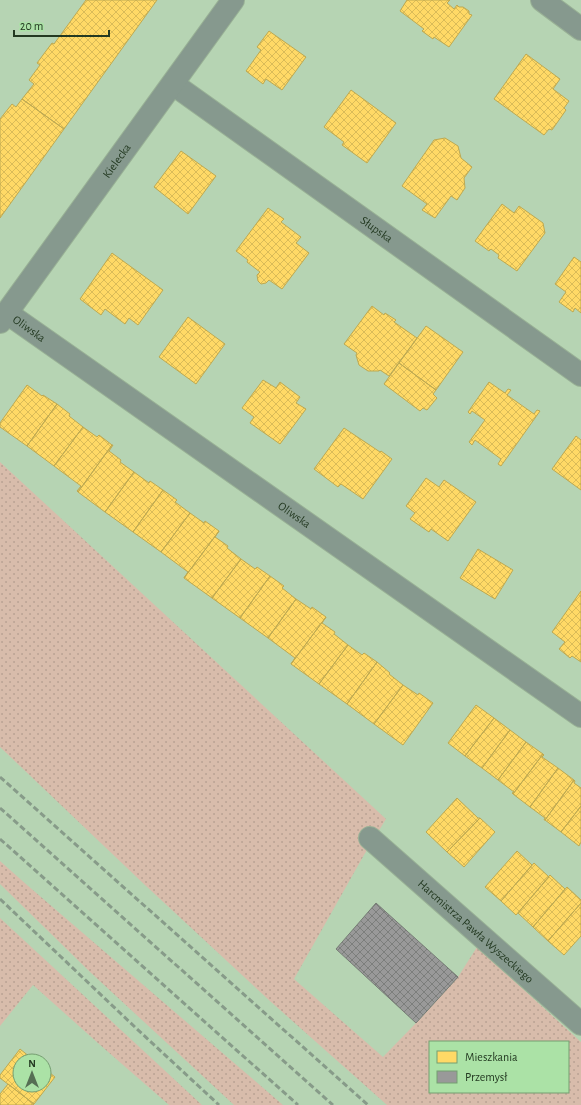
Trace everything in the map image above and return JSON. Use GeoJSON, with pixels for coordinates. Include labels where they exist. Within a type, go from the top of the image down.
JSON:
{"type":"FeatureCollection","features":[{"type":"Feature","properties":{"kind":"street","name":"Kielecka"},"geometry":{"type":"LineString","coordinates":[[4,317],[233,0]]}},
{"type":"Feature","properties":{"kind":"street"},"geometry":{"type":"LineString","coordinates":[[542,0],[581,29]]}},
{"type":"Feature","properties":{"kind":"street","name":"Słupska"},"geometry":{"type":"LineString","coordinates":[[172,84],[581,375]]}},
{"type":"Feature","properties":{"kind":"street","name":"Oliwska"},"geometry":{"type":"LineString","coordinates":[[4,317],[581,716]]}},
{"type":"Feature","properties":{"kind":"street","name":"Harcmistrza Pawła Wyszeckiego"},"geometry":{"type":"LineString","coordinates":[[370,838],[581,1024]]}},
{"type":"Feature","properties":{"kind":"shaded area"},"geometry":{"type":"Polygon","coordinates":[[[0,462],[386,819],[294,979],[383,1057],[458,977],[477,947],[581,1042],[581,1105],[387,1105],[271,1002],[0,747],[0,462]]]}},
{"type":"Feature","properties":{"kind":"shaded area"},"geometry":{"type":"Polygon","coordinates":[[[0,861],[283,1105],[234,1105],[90,972],[0,884],[0,861]]]}},
{"type":"Feature","properties":{"kind":"shaded area"},"geometry":{"type":"Polygon","coordinates":[[[0,918],[202,1105],[169,1105],[33,985],[0,1026],[0,918]]]}},
{"type":"Feature","properties":{"kind":"building: Mieszkania"},"geometry":{"type":"Polygon","coordinates":[[[86,0],[157,0],[64,129],[22,99],[34,84],[29,80],[40,65],[37,63],[52,43],[54,44],[86,0]]]}},
{"type":"Feature","properties":{"kind":"building: Mieszkania"},"geometry":{"type":"Polygon","coordinates":[[[407,0],[450,0],[447,3],[454,9],[457,5],[459,7],[463,7],[469,11],[469,14],[472,15],[449,47],[434,37],[433,39],[422,31],[424,29],[400,11],[407,0]]]}},
{"type":"Feature","properties":{"kind":"building: Mieszkania"},"geometry":{"type":"Polygon","coordinates":[[[269,31],[306,57],[282,90],[266,79],[263,84],[246,71],[261,50],[257,47],[269,31]]]}},
{"type":"Feature","properties":{"kind":"building: Mieszkania"},"geometry":{"type":"Polygon","coordinates":[[[526,54],[560,79],[553,89],[569,101],[564,108],[566,110],[552,130],[549,129],[544,135],[494,99],[526,54]]]}},
{"type":"Feature","properties":{"kind":"building: Mieszkania"},"geometry":{"type":"Polygon","coordinates":[[[351,90],[396,123],[367,163],[342,145],[344,142],[324,127],[351,90]]]}},
{"type":"Feature","properties":{"kind":"building: Mieszkania"},"geometry":{"type":"Polygon","coordinates":[[[22,99],[64,129],[0,218],[0,119],[12,104],[16,107],[22,99]]]}},
{"type":"Feature","properties":{"kind":"building: Mieszkania"},"geometry":{"type":"Polygon","coordinates":[[[445,138],[458,146],[461,158],[472,167],[464,178],[465,188],[457,200],[451,196],[435,218],[422,210],[427,204],[402,186],[434,140],[445,138]]]}},
{"type":"Feature","properties":{"kind":"building: Mieszkania"},"geometry":{"type":"Polygon","coordinates":[[[181,151],[216,176],[188,214],[154,187],[181,151]]]}},
{"type":"Feature","properties":{"kind":"building: Mieszkania"},"geometry":{"type":"Polygon","coordinates":[[[502,204],[514,213],[519,206],[543,223],[545,233],[517,271],[498,258],[499,255],[491,249],[489,251],[475,241],[502,204]]]}},
{"type":"Feature","properties":{"kind":"building: Mieszkania"},"geometry":{"type":"Polygon","coordinates":[[[268,208],[284,219],[281,222],[301,237],[296,243],[309,253],[282,289],[269,280],[266,283],[261,284],[258,281],[257,275],[260,272],[236,251],[268,208]]]}},
{"type":"Feature","properties":{"kind":"building: Mieszkania"},"geometry":{"type":"Polygon","coordinates":[[[112,253],[163,290],[138,325],[129,318],[125,324],[105,309],[101,315],[80,299],[112,253]]]}},
{"type":"Feature","properties":{"kind":"building: Mieszkania"},"geometry":{"type":"Polygon","coordinates":[[[574,257],[581,262],[581,313],[575,308],[573,312],[559,302],[566,292],[555,284],[574,257]]]}},
{"type":"Feature","properties":{"kind":"building: Mieszkania"},"geometry":{"type":"Polygon","coordinates":[[[372,306],[384,315],[385,313],[396,320],[394,322],[417,338],[389,376],[380,370],[368,371],[359,365],[356,355],[357,353],[344,344],[372,306]]]}},
{"type":"Feature","properties":{"kind":"building: Mieszkania"},"geometry":{"type":"Polygon","coordinates":[[[188,317],[225,344],[196,384],[159,357],[188,317]]]}},
{"type":"Feature","properties":{"kind":"building: Mieszkania"},"geometry":{"type":"Polygon","coordinates":[[[426,326],[463,352],[436,390],[399,363],[426,326]]]}},
{"type":"Feature","properties":{"kind":"building: Mieszkania"},"geometry":{"type":"Polygon","coordinates":[[[399,363],[436,390],[433,394],[437,398],[427,410],[423,408],[420,411],[384,384],[399,363]]]}},
{"type":"Feature","properties":{"kind":"building: Mieszkania"},"geometry":{"type":"Polygon","coordinates":[[[263,380],[276,388],[280,382],[300,397],[296,403],[306,409],[280,444],[250,423],[254,417],[242,408],[263,380]]]}},
{"type":"Feature","properties":{"kind":"building: Mieszkania"},"geometry":{"type":"Polygon","coordinates":[[[489,382],[505,393],[508,389],[511,390],[507,395],[534,414],[537,410],[540,411],[501,466],[498,464],[501,459],[475,440],[472,445],[469,442],[485,420],[472,411],[470,414],[468,412],[489,382]]]}},
{"type":"Feature","properties":{"kind":"building: Mieszkania"},"geometry":{"type":"Polygon","coordinates":[[[27,385],[42,396],[43,395],[57,404],[27,446],[0,427],[0,423],[27,385]]]}},
{"type":"Feature","properties":{"kind":"building: Mieszkania"},"geometry":{"type":"Polygon","coordinates":[[[57,404],[83,427],[54,466],[27,446],[57,404]]]}},
{"type":"Feature","properties":{"kind":"building: Mieszkania"},"geometry":{"type":"Polygon","coordinates":[[[83,427],[97,437],[99,435],[112,445],[78,492],[77,491],[81,486],[54,466],[83,427]]]}},
{"type":"Feature","properties":{"kind":"building: Mieszkania"},"geometry":{"type":"Polygon","coordinates":[[[344,428],[392,459],[363,499],[341,484],[338,487],[314,469],[344,428]]]}},
{"type":"Feature","properties":{"kind":"building: Mieszkania"},"geometry":{"type":"Polygon","coordinates":[[[576,436],[581,440],[581,490],[552,469],[576,436]]]}},
{"type":"Feature","properties":{"kind":"building: Mieszkania"},"geometry":{"type":"Polygon","coordinates":[[[112,445],[109,451],[121,460],[120,462],[134,472],[105,512],[78,492],[112,445]]]}},
{"type":"Feature","properties":{"kind":"building: Mieszkania"},"geometry":{"type":"Polygon","coordinates":[[[134,472],[149,483],[150,481],[163,490],[133,532],[105,512],[134,472]]]}},
{"type":"Feature","properties":{"kind":"building: Mieszkania"},"geometry":{"type":"Polygon","coordinates":[[[426,478],[439,487],[444,480],[476,502],[448,541],[431,529],[429,532],[410,519],[415,513],[406,506],[426,478]]]}},
{"type":"Feature","properties":{"kind":"building: Mieszkania"},"geometry":{"type":"Polygon","coordinates":[[[163,490],[177,500],[175,502],[190,513],[161,552],[133,532],[163,490]]]}},
{"type":"Feature","properties":{"kind":"building: Mieszkania"},"geometry":{"type":"Polygon","coordinates":[[[190,513],[219,531],[184,578],[188,572],[161,552],[190,513]]]}},
{"type":"Feature","properties":{"kind":"building: Mieszkania"},"geometry":{"type":"Polygon","coordinates":[[[219,531],[215,537],[228,546],[227,548],[241,559],[212,598],[184,578],[219,531]]]}},
{"type":"Feature","properties":{"kind":"building: Mieszkania"},"geometry":{"type":"Polygon","coordinates":[[[478,549],[513,570],[495,599],[460,578],[478,549]]]}},
{"type":"Feature","properties":{"kind":"building: Mieszkania"},"geometry":{"type":"Polygon","coordinates":[[[241,559],[255,569],[257,567],[270,576],[240,618],[212,598],[241,559]]]}},
{"type":"Feature","properties":{"kind":"building: Mieszkania"},"geometry":{"type":"Polygon","coordinates":[[[270,576],[284,586],[282,588],[296,599],[268,638],[240,618],[270,576]]]}},
{"type":"Feature","properties":{"kind":"building: Mieszkania"},"geometry":{"type":"Polygon","coordinates":[[[581,591],[581,662],[572,656],[570,658],[559,649],[565,642],[552,632],[581,591]]]}},
{"type":"Feature","properties":{"kind":"building: Mieszkania"},"geometry":{"type":"Polygon","coordinates":[[[296,599],[311,609],[312,607],[326,617],[291,664],[295,658],[268,638],[296,599]]]}},
{"type":"Feature","properties":{"kind":"building: Mieszkania"},"geometry":{"type":"Polygon","coordinates":[[[326,617],[322,623],[335,632],[334,634],[348,645],[319,684],[291,664],[326,617]]]}},
{"type":"Feature","properties":{"kind":"building: Mieszkania"},"geometry":{"type":"Polygon","coordinates":[[[348,645],[362,655],[364,653],[377,662],[347,704],[319,684],[348,645]]]}},
{"type":"Feature","properties":{"kind":"building: Mieszkania"},"geometry":{"type":"Polygon","coordinates":[[[377,662],[403,685],[374,724],[347,704],[377,662]]]}},
{"type":"Feature","properties":{"kind":"building: Mieszkania"},"geometry":{"type":"Polygon","coordinates":[[[403,685],[418,695],[419,693],[433,703],[403,745],[374,724],[403,685]]]}},
{"type":"Feature","properties":{"kind":"building: Mieszkania"},"geometry":{"type":"Polygon","coordinates":[[[476,705],[494,718],[465,756],[448,743],[476,705]]]}},
{"type":"Feature","properties":{"kind":"building: Mieszkania"},"geometry":{"type":"Polygon","coordinates":[[[494,718],[510,730],[482,768],[465,756],[494,718]]]}},
{"type":"Feature","properties":{"kind":"building: Mieszkania"},"geometry":{"type":"Polygon","coordinates":[[[510,730],[526,742],[498,780],[482,768],[510,730]]]}},
{"type":"Feature","properties":{"kind":"building: Mieszkania"},"geometry":{"type":"Polygon","coordinates":[[[526,742],[543,754],[513,794],[512,793],[514,792],[498,780],[526,742]]]}},
{"type":"Feature","properties":{"kind":"building: Mieszkania"},"geometry":{"type":"Polygon","coordinates":[[[543,754],[544,755],[542,757],[558,768],[530,807],[513,794],[543,754]]]}},
{"type":"Feature","properties":{"kind":"building: Mieszkania"},"geometry":{"type":"Polygon","coordinates":[[[558,768],[574,780],[544,820],[545,818],[530,807],[558,768]]]}},
{"type":"Feature","properties":{"kind":"building: Mieszkania"},"geometry":{"type":"Polygon","coordinates":[[[574,780],[574,783],[581,788],[581,806],[561,832],[545,820],[574,780]]]}},
{"type":"Feature","properties":{"kind":"building: Mieszkania"},"geometry":{"type":"Polygon","coordinates":[[[457,798],[478,818],[480,818],[447,852],[426,832],[457,798]]]}},
{"type":"Feature","properties":{"kind":"building: Mieszkania"},"geometry":{"type":"Polygon","coordinates":[[[581,806],[581,842],[579,846],[561,832],[581,806]]]}},
{"type":"Feature","properties":{"kind":"building: Mieszkania"},"geometry":{"type":"Polygon","coordinates":[[[480,818],[495,832],[464,867],[447,852],[480,818]]]}},
{"type":"Feature","properties":{"kind":"building: Mieszkania"},"geometry":{"type":"Polygon","coordinates":[[[517,851],[532,865],[501,901],[485,887],[517,851]]]}},
{"type":"Feature","properties":{"kind":"building: Mieszkania"},"geometry":{"type":"Polygon","coordinates":[[[534,863],[549,877],[516,915],[501,901],[534,863]]]}},
{"type":"Feature","properties":{"kind":"building: Mieszkania"},"geometry":{"type":"Polygon","coordinates":[[[550,875],[565,889],[533,927],[518,913],[550,875]]]}},
{"type":"Feature","properties":{"kind":"building: Mieszkania"},"geometry":{"type":"Polygon","coordinates":[[[567,887],[581,900],[581,903],[548,941],[533,927],[567,887]]]}},
{"type":"Feature","properties":{"kind":"building: Mieszkania"},"geometry":{"type":"Polygon","coordinates":[[[581,903],[581,936],[564,955],[548,941],[581,903]]]}},
{"type":"Feature","properties":{"kind":"building: Mieszkania"},"geometry":{"type":"Polygon","coordinates":[[[20,1049],[25,1053],[17,1053],[20,1049]]]}},
{"type":"Feature","properties":{"kind":"building: Mieszkania"},"geometry":{"type":"Polygon","coordinates":[[[12,1059],[12,1087],[0,1078],[0,1075],[12,1059]]]}},
{"type":"Feature","properties":{"kind":"building: Mieszkania"},"geometry":{"type":"Polygon","coordinates":[[[8,1084],[12,1087],[12,1093],[20,1093],[34,1104],[0,1105],[0,1094],[8,1084]]]}},
{"type":"Feature","properties":{"kind":"building: Mieszkania"},"geometry":{"type":"Polygon","coordinates":[[[20,1093],[43,1093],[34,1104],[20,1093]]]}},
{"type":"Feature","properties":{"kind":"building: Przemysł"},"geometry":{"type":"Polygon","coordinates":[[[376,903],[458,977],[416,1023],[336,949],[376,903]]]}},
{"type":"Feature","properties":{"kind":"railway"},"geometry":{"type":"LineString","coordinates":[[0,777],[368,1105]]}},
{"type":"Feature","properties":{"kind":"railway"},"geometry":{"type":"LineString","coordinates":[[0,808],[333,1105]]}},
{"type":"Feature","properties":{"kind":"railway"},"geometry":{"type":"LineString","coordinates":[[0,839],[298,1105]]}},
{"type":"Feature","properties":{"kind":"railway"},"geometry":{"type":"LineString","coordinates":[[0,899],[219,1105]]}}]}
